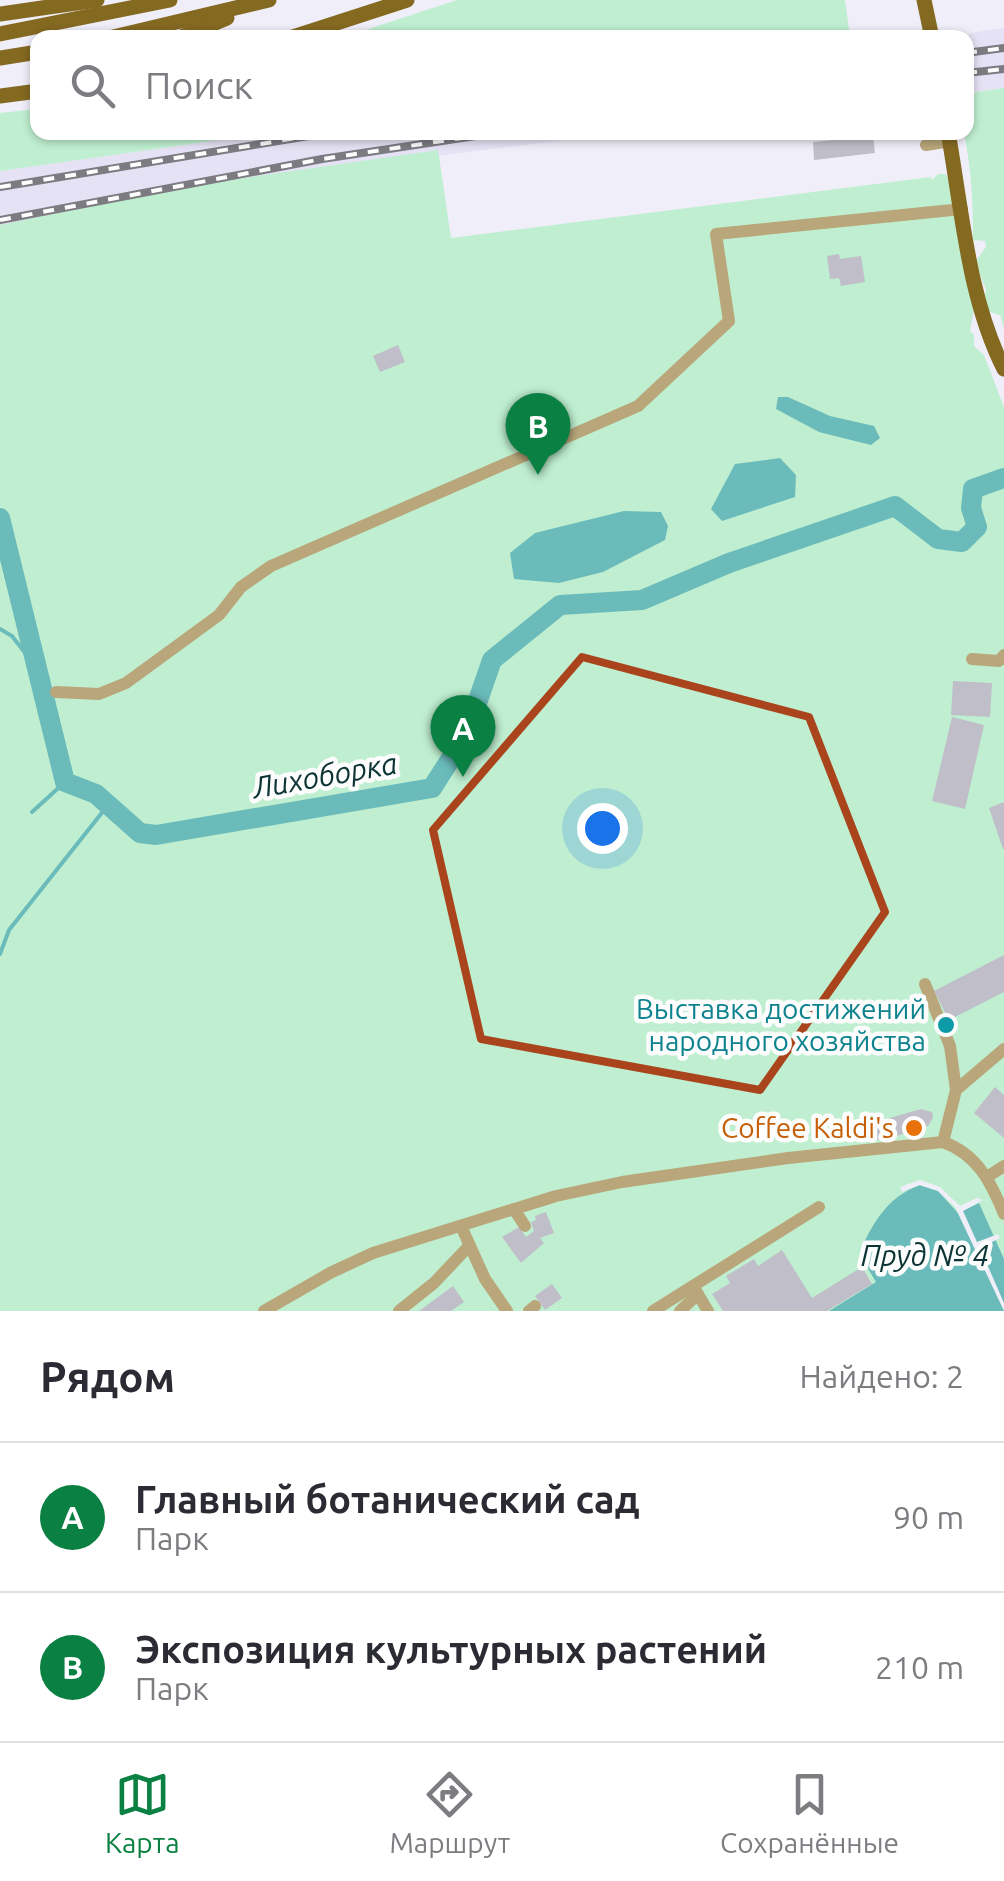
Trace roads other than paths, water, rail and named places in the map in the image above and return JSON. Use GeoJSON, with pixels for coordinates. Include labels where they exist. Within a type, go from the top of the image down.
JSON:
{"type":"FeatureCollection","features":[{"type":"Feature","properties":{"kind":"main road"},"geometry":{"type":"LineString","coordinates":[[0,14],[97,0]]}},
{"type":"Feature","properties":{"kind":"main road"},"geometry":{"type":"LineString","coordinates":[[0,34],[170,0]]}},
{"type":"Feature","properties":{"kind":"main road"},"geometry":{"type":"LineString","coordinates":[[143,30],[270,0]]}},
{"type":"Feature","properties":{"kind":"main road"},"geometry":{"type":"LineString","coordinates":[[198,30],[270,0]]}},
{"type":"Feature","properties":{"kind":"main road"},"geometry":{"type":"LineString","coordinates":[[315,30],[407,0]]}},
{"type":"Feature","properties":{"kind":"main road"},"geometry":{"type":"LineString","coordinates":[[924,0],[930,30]]}},
{"type":"Feature","properties":{"kind":"main road"},"geometry":{"type":"LineString","coordinates":[[0,58],[30,53]]}},
{"type":"Feature","properties":{"kind":"main road"},"geometry":{"type":"LineString","coordinates":[[3,95],[30,90]]}},
{"type":"Feature","properties":{"kind":"main road"},"geometry":{"type":"LineString","coordinates":[[950,140],[984,321],[1004,369]]}},
{"type":"Feature","properties":{"kind":"street"},"geometry":{"type":"LineString","coordinates":[[926,145],[940,140]]}},
{"type":"Feature","properties":{"kind":"street"},"geometry":{"type":"LineString","coordinates":[[56,692],[99,694],[126,683],[218,615],[242,586],[271,566],[638,406],[729,321],[716,234],[962,208]]}},
{"type":"Feature","properties":{"kind":"street"},"geometry":{"type":"LineString","coordinates":[[972,659],[999,660],[1004,656]]}},
{"type":"Feature","properties":{"kind":"street"},"geometry":{"type":"LineString","coordinates":[[925,984],[950,1046],[956,1090],[944,1142]]}},
{"type":"Feature","properties":{"kind":"street"},"geometry":{"type":"LineString","coordinates":[[956,1090],[1004,1049]]}},
{"type":"Feature","properties":{"kind":"street"},"geometry":{"type":"LineString","coordinates":[[264,1311],[359,1259],[578,1190],[665,1176],[944,1142],[963,1150],[987,1177],[1004,1214]]}},
{"type":"Feature","properties":{"kind":"street"},"geometry":{"type":"LineString","coordinates":[[987,1177],[1004,1166]]}},
{"type":"Feature","properties":{"kind":"street"},"geometry":{"type":"LineString","coordinates":[[653,1311],[695,1290],[819,1207]]}},
{"type":"Feature","properties":{"kind":"street"},"geometry":{"type":"LineString","coordinates":[[514,1209],[529,1231]]}},
{"type":"Feature","properties":{"kind":"street"},"geometry":{"type":"LineString","coordinates":[[461,1226],[501,1309]]}},
{"type":"Feature","properties":{"kind":"street"},"geometry":{"type":"LineString","coordinates":[[398,1311],[434,1283],[468,1247]]}},
{"type":"Feature","properties":{"kind":"street"},"geometry":{"type":"LineString","coordinates":[[680,1311],[695,1290]]}},
{"type":"Feature","properties":{"kind":"street"},"geometry":{"type":"LineString","coordinates":[[695,1290],[708,1311]]}},
{"type":"Feature","properties":{"kind":"water"},"geometry":{"type":"Polygon","coordinates":[[[778,397],[788,397],[830,416],[874,426],[880,438],[871,445],[819,432],[776,409],[778,397]]]}},
{"type":"Feature","properties":{"kind":"water"},"geometry":{"type":"Polygon","coordinates":[[[780,458],[796,475],[795,497],[722,521],[711,509],[735,464],[780,458]]]}},
{"type":"Feature","properties":{"kind":"water"},"geometry":{"type":"Polygon","coordinates":[[[624,511],[661,512],[668,526],[665,540],[603,572],[559,583],[514,579],[510,553],[535,533],[624,511]]]}},
{"type":"Feature","properties":{"kind":"water","name":"Пруд № 4"},"geometry":{"type":"Polygon","coordinates":[[[919,1185],[938,1191],[958,1213],[979,1203],[1004,1259],[1004,1311],[829,1311],[876,1282],[861,1257],[861,1249],[884,1211],[899,1196],[919,1185]]]}},
{"type":"Feature","properties":{"kind":"waterway","name":"Лихоборка"},"geometry":{"type":"LineString","coordinates":[[0,518],[65,782],[96,794],[140,833],[156,835],[432,788],[466,735],[492,660],[560,605],[642,600],[729,563],[895,506],[938,539],[962,542],[977,527],[971,508],[973,489],[1004,478]]}},
{"type":"Feature","properties":{"kind":"waterway"},"geometry":{"type":"LineString","coordinates":[[0,629],[12,636],[33,663]]}},
{"type":"Feature","properties":{"kind":"waterway"},"geometry":{"type":"LineString","coordinates":[[32,812],[65,782]]}},
{"type":"Feature","properties":{"kind":"waterway"},"geometry":{"type":"LineString","coordinates":[[0,954],[9,930],[108,805]]}},
{"type":"Feature","properties":{"kind":"railway"},"geometry":{"type":"LineString","coordinates":[[974,52],[1004,48]]}},
{"type":"Feature","properties":{"kind":"railway"},"geometry":{"type":"LineString","coordinates":[[974,72],[1004,69]]}},
{"type":"Feature","properties":{"kind":"railway"},"geometry":{"type":"LineString","coordinates":[[0,187],[285,140]]}},
{"type":"Feature","properties":{"kind":"railway"},"geometry":{"type":"LineString","coordinates":[[0,220],[322,159],[449,140]]}},
{"type":"Feature","properties":{"kind":"place","name":"Экспозиция культурных растений"},"geometry":{"type":"Point","coordinates":[538,475]}},
{"type":"Feature","properties":{"kind":"place","name":"Главный ботанический сад"},"geometry":{"type":"Point","coordinates":[463,777]}},
{"type":"Feature","properties":{"kind":"place","name":"Выставка достижений народного хозяйства"},"geometry":{"type":"Point","coordinates":[946,1025]}},
{"type":"Feature","properties":{"kind":"place","name":"Coffee Kaldi's"},"geometry":{"type":"Point","coordinates":[914,1128]}}]}
